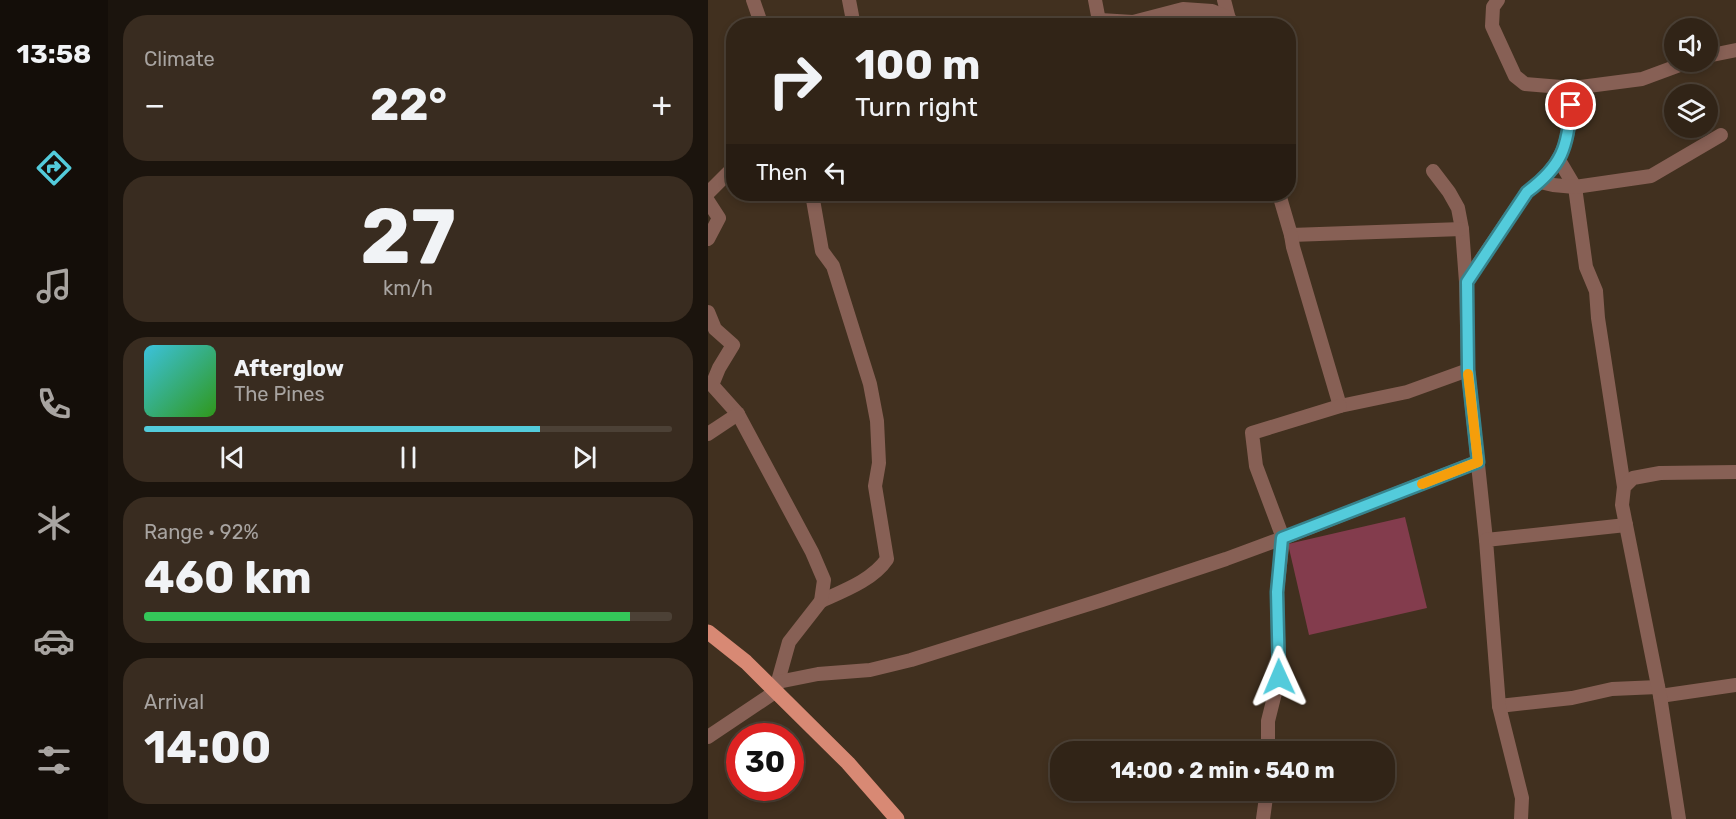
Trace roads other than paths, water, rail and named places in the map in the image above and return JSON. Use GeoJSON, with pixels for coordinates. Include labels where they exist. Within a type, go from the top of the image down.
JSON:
{"type":"FeatureCollection","features":[{"type":"Feature","properties":{"kind":"main road"},"geometry":{"type":"LineString","coordinates":[[708,632],[777,687],[897,819]]}},
{"type":"Feature","properties":{"kind":"street"},"geometry":{"type":"LineString","coordinates":[[753,0],[759,18]]}},
{"type":"Feature","properties":{"kind":"street"},"geometry":{"type":"LineString","coordinates":[[849,0],[852,18]]}},
{"type":"Feature","properties":{"kind":"street"},"geometry":{"type":"LineString","coordinates":[[1095,0],[1099,18]]}},
{"type":"Feature","properties":{"kind":"street"},"geometry":{"type":"LineString","coordinates":[[1224,0],[1229,18]]}},
{"type":"Feature","properties":{"kind":"street"},"geometry":{"type":"LineString","coordinates":[[1498,0],[1493,7],[1492,26],[1515,76],[1525,84],[1573,88],[1642,79],[1664,71]]}},
{"type":"Feature","properties":{"kind":"street"},"geometry":{"type":"LineString","coordinates":[[1148,18],[1183,9],[1212,10],[1224,18]]}},
{"type":"Feature","properties":{"kind":"street"},"geometry":{"type":"LineString","coordinates":[[1718,54],[1736,50]]}},
{"type":"Feature","properties":{"kind":"street"},"geometry":{"type":"LineString","coordinates":[[1467,282],[1527,192],[1540,182],[1559,160],[1568,138],[1573,88]]}},
{"type":"Feature","properties":{"kind":"street"},"geometry":{"type":"LineString","coordinates":[[1540,182],[1575,187],[1651,177],[1721,135]]}},
{"type":"Feature","properties":{"kind":"street"},"geometry":{"type":"LineString","coordinates":[[1559,160],[1575,187],[1586,267],[1596,291],[1598,318],[1624,487],[1622,505],[1659,691],[1679,819]]}},
{"type":"Feature","properties":{"kind":"street"},"geometry":{"type":"LineString","coordinates":[[1433,171],[1458,208],[1462,229],[1467,282],[1468,370],[1486,540],[1499,706],[1522,798],[1521,819]]}},
{"type":"Feature","properties":{"kind":"street"},"geometry":{"type":"LineString","coordinates":[[708,193],[726,174]]}},
{"type":"Feature","properties":{"kind":"street"},"geometry":{"type":"LineString","coordinates":[[708,201],[719,218],[708,239]]}},
{"type":"Feature","properties":{"kind":"street"},"geometry":{"type":"LineString","coordinates":[[777,687],[789,642],[821,601],[869,576],[887,559],[875,486],[879,464],[878,421],[870,384],[833,266],[822,251],[813,201]]}},
{"type":"Feature","properties":{"kind":"street"},"geometry":{"type":"LineString","coordinates":[[1281,201],[1340,406]]}},
{"type":"Feature","properties":{"kind":"street"},"geometry":{"type":"LineString","coordinates":[[1291,235],[1462,229]]}},
{"type":"Feature","properties":{"kind":"street"},"geometry":{"type":"LineString","coordinates":[[708,312],[716,329],[733,345],[719,368],[712,386],[738,414],[816,561],[824,579],[821,601]]}},
{"type":"Feature","properties":{"kind":"street"},"geometry":{"type":"LineString","coordinates":[[1268,741],[1269,721],[1279,677],[1277,592],[1282,538],[1256,466],[1252,433],[1340,406],[1407,392],[1468,370]]}},
{"type":"Feature","properties":{"kind":"street"},"geometry":{"type":"LineString","coordinates":[[708,434],[738,414]]}},
{"type":"Feature","properties":{"kind":"street"},"geometry":{"type":"LineString","coordinates":[[708,737],[777,687],[818,674],[870,670],[910,660],[1102,600],[1226,559],[1478,462]]}},
{"type":"Feature","properties":{"kind":"street"},"geometry":{"type":"LineString","coordinates":[[1624,487],[1633,478],[1660,473],[1736,472]]}},
{"type":"Feature","properties":{"kind":"street"},"geometry":{"type":"LineString","coordinates":[[1486,540],[1626,525]]}},
{"type":"Feature","properties":{"kind":"street"},"geometry":{"type":"LineString","coordinates":[[1499,706],[1572,698],[1612,689],[1659,691],[1736,685]]}},
{"type":"Feature","properties":{"kind":"street"},"geometry":{"type":"LineString","coordinates":[[1263,819],[1265,801]]}}]}
